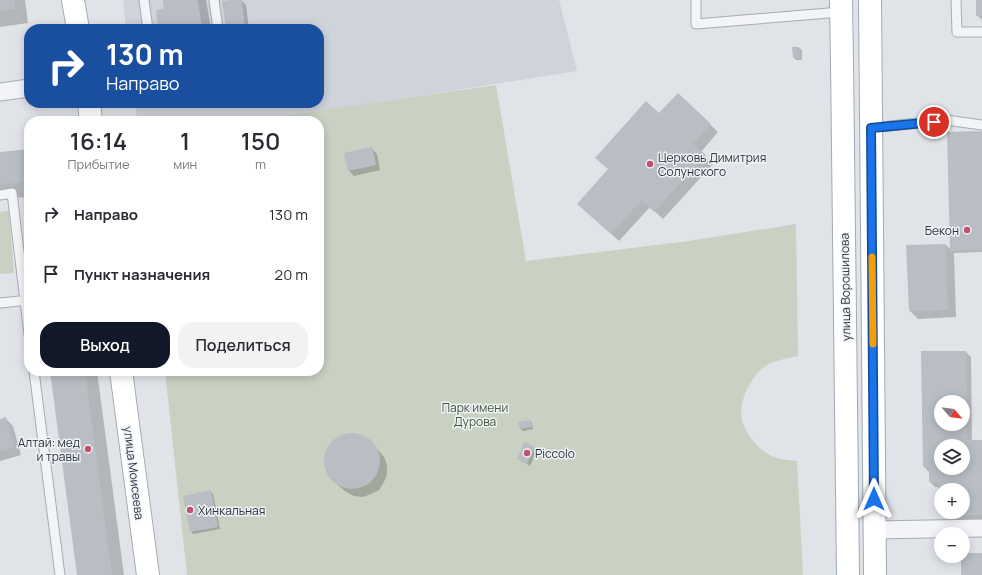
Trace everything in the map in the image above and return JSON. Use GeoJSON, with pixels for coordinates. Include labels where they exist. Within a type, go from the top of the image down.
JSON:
{"type":"FeatureCollection","features":[{"type":"Feature","properties":{"kind":"main road"},"geometry":{"type":"LineString","coordinates":[[73,0],[77,24]]}},
{"type":"Feature","properties":{"kind":"main road"},"geometry":{"type":"LineString","coordinates":[[870,0],[875,575]]}},
{"type":"Feature","properties":{"kind":"main road","name":"улица Ворошилова"},"geometry":{"type":"LineString","coordinates":[[841,6],[848,575]]}},
{"type":"Feature","properties":{"kind":"main road","name":"улица Моисеева"},"geometry":{"type":"LineString","coordinates":[[122,376],[148,575]]}},
{"type":"Feature","properties":{"kind":"street"},"geometry":{"type":"LineString","coordinates":[[0,92],[24,89]]}},
{"type":"Feature","properties":{"kind":"street"},"geometry":{"type":"LineString","coordinates":[[875,530],[982,528]]}},
{"type":"Feature","properties":{"kind":"lane"},"geometry":{"type":"LineString","coordinates":[[144,0],[147,24]]}},
{"type":"Feature","properties":{"kind":"lane"},"geometry":{"type":"LineString","coordinates":[[214,0],[217,24]]}},
{"type":"Feature","properties":{"kind":"lane"},"geometry":{"type":"LineString","coordinates":[[696,0],[696,24],[841,6]]}},
{"type":"Feature","properties":{"kind":"lane"},"geometry":{"type":"LineString","coordinates":[[956,0],[957,32],[982,32]]}},
{"type":"Feature","properties":{"kind":"lane"},"geometry":{"type":"LineString","coordinates":[[871,128],[946,120],[982,124]]}},
{"type":"Feature","properties":{"kind":"lane"},"geometry":{"type":"LineString","coordinates":[[0,195],[12,193],[24,279]]}},
{"type":"Feature","properties":{"kind":"lane"},"geometry":{"type":"LineString","coordinates":[[0,303],[24,300]]}},
{"type":"Feature","properties":{"kind":"lane"},"geometry":{"type":"LineString","coordinates":[[35,376],[60,575]]}},
{"type":"Feature","properties":{"kind":"shaded area"},"geometry":{"type":"Polygon","coordinates":[[[123,0],[559,0],[577,71],[289,116],[136,116],[136,108],[324,108],[324,24],[125,24],[123,0]]]}},
{"type":"Feature","properties":{"kind":"green space","name":"Парк имени Дурова"},"geometry":{"type":"Polygon","coordinates":[[[496,85],[526,261],[689,241],[796,224],[798,356],[771,363],[758,372],[746,391],[741,413],[745,429],[761,449],[776,458],[797,461],[803,575],[187,575],[166,376],[324,376],[324,116],[283,116],[496,85]]]}},
{"type":"Feature","properties":{"kind":"green space"},"geometry":{"type":"Polygon","coordinates":[[[9,211],[14,273],[0,274],[0,212],[9,211]]]}},
{"type":"Feature","properties":{"kind":"building"},"geometry":{"type":"Polygon","coordinates":[[[0,0],[14,0],[15,9],[0,11],[0,0]]]}},
{"type":"Feature","properties":{"kind":"building"},"geometry":{"type":"Polygon","coordinates":[[[163,0],[198,0],[201,24],[158,24],[156,10],[164,9],[163,0]]]}},
{"type":"Feature","properties":{"kind":"building"},"geometry":{"type":"Polygon","coordinates":[[[242,0],[244,24],[225,24],[222,1],[242,0]]]}},
{"type":"Feature","properties":{"kind":"building"},"geometry":{"type":"Polygon","coordinates":[[[976,0],[982,0],[982,16],[976,16],[976,0]]]}},
{"type":"Feature","properties":{"kind":"building"},"geometry":{"type":"Polygon","coordinates":[[[792,47],[799,47],[800,58],[793,58],[792,47]]]}},
{"type":"Feature","properties":{"kind":"building","name":"Церковь Димитрия Солунского"},"geometry":{"type":"Polygon","coordinates":[[[678,93],[711,124],[693,144],[706,155],[654,212],[642,200],[611,234],[577,204],[608,169],[595,158],[646,101],[659,113],[678,93]]]}},
{"type":"Feature","properties":{"kind":"building"},"geometry":{"type":"Polygon","coordinates":[[[982,131],[982,250],[950,251],[947,132],[982,131]]]}},
{"type":"Feature","properties":{"kind":"building"},"geometry":{"type":"Polygon","coordinates":[[[372,147],[376,165],[348,171],[344,153],[372,147]]]}},
{"type":"Feature","properties":{"kind":"building"},"geometry":{"type":"Polygon","coordinates":[[[24,150],[24,200],[22,182],[0,185],[0,152],[24,150]]]}},
{"type":"Feature","properties":{"kind":"building"},"geometry":{"type":"Polygon","coordinates":[[[946,244],[948,310],[909,311],[906,245],[946,244]]]}},
{"type":"Feature","properties":{"kind":"building"},"geometry":{"type":"Polygon","coordinates":[[[921,351],[966,351],[966,395],[934,395],[934,431],[967,431],[967,439],[934,439],[934,475],[970,475],[970,440],[982,440],[982,515],[970,515],[970,483],[929,482],[929,467],[923,467],[921,351]]]}},
{"type":"Feature","properties":{"kind":"building"},"geometry":{"type":"Polygon","coordinates":[[[51,376],[86,376],[112,575],[77,575],[51,376]]]}},
{"type":"Feature","properties":{"kind":"building"},"geometry":{"type":"Polygon","coordinates":[[[6,417],[14,447],[0,451],[0,419],[6,417]]]}},
{"type":"Feature","properties":{"kind":"building"},"geometry":{"type":"Polygon","coordinates":[[[530,420],[532,427],[520,429],[518,422],[530,420]]]}},
{"type":"Feature","properties":{"kind":"building"},"geometry":{"type":"Polygon","coordinates":[[[352,433],[367,438],[375,446],[380,461],[375,476],[367,484],[352,489],[337,484],[329,476],[324,461],[329,446],[337,438],[352,433]]]}},
{"type":"Feature","properties":{"kind":"building"},"geometry":{"type":"Polygon","coordinates":[[[524,442],[535,447],[527,464],[517,459],[524,442]]]}},
{"type":"Feature","properties":{"kind":"building"},"geometry":{"type":"Polygon","coordinates":[[[211,490],[218,527],[190,532],[183,496],[211,490]]]}},
{"type":"Feature","properties":{"kind":"building"},"geometry":{"type":"Polygon","coordinates":[[[970,553],[982,553],[982,575],[961,575],[961,563],[970,563],[970,553]]]}},
{"type":"Feature","properties":{"kind":"slow traffic"},"geometry":{"type":"LineString","coordinates":[[872,257],[873,344]]}},
{"type":"Feature","properties":{"kind":"place","name":"Церковь Димитрия Солунского"},"geometry":{"type":"Point","coordinates":[650,164]}},
{"type":"Feature","properties":{"kind":"place","name":"Бекон"},"geometry":{"type":"Point","coordinates":[967,230]}},
{"type":"Feature","properties":{"kind":"place","name":"Алтай: мед и травы"},"geometry":{"type":"Point","coordinates":[88,449]}},
{"type":"Feature","properties":{"kind":"place","name":"Piccolo"},"geometry":{"type":"Point","coordinates":[527,453]}},
{"type":"Feature","properties":{"kind":"place","name":"Хинкальная"},"geometry":{"type":"Point","coordinates":[190,510]}},
{"type":"Feature","properties":{"kind":"route"},"geometry":{"type":"LineString","coordinates":[[874,499],[871,128],[934,122]]}}]}
